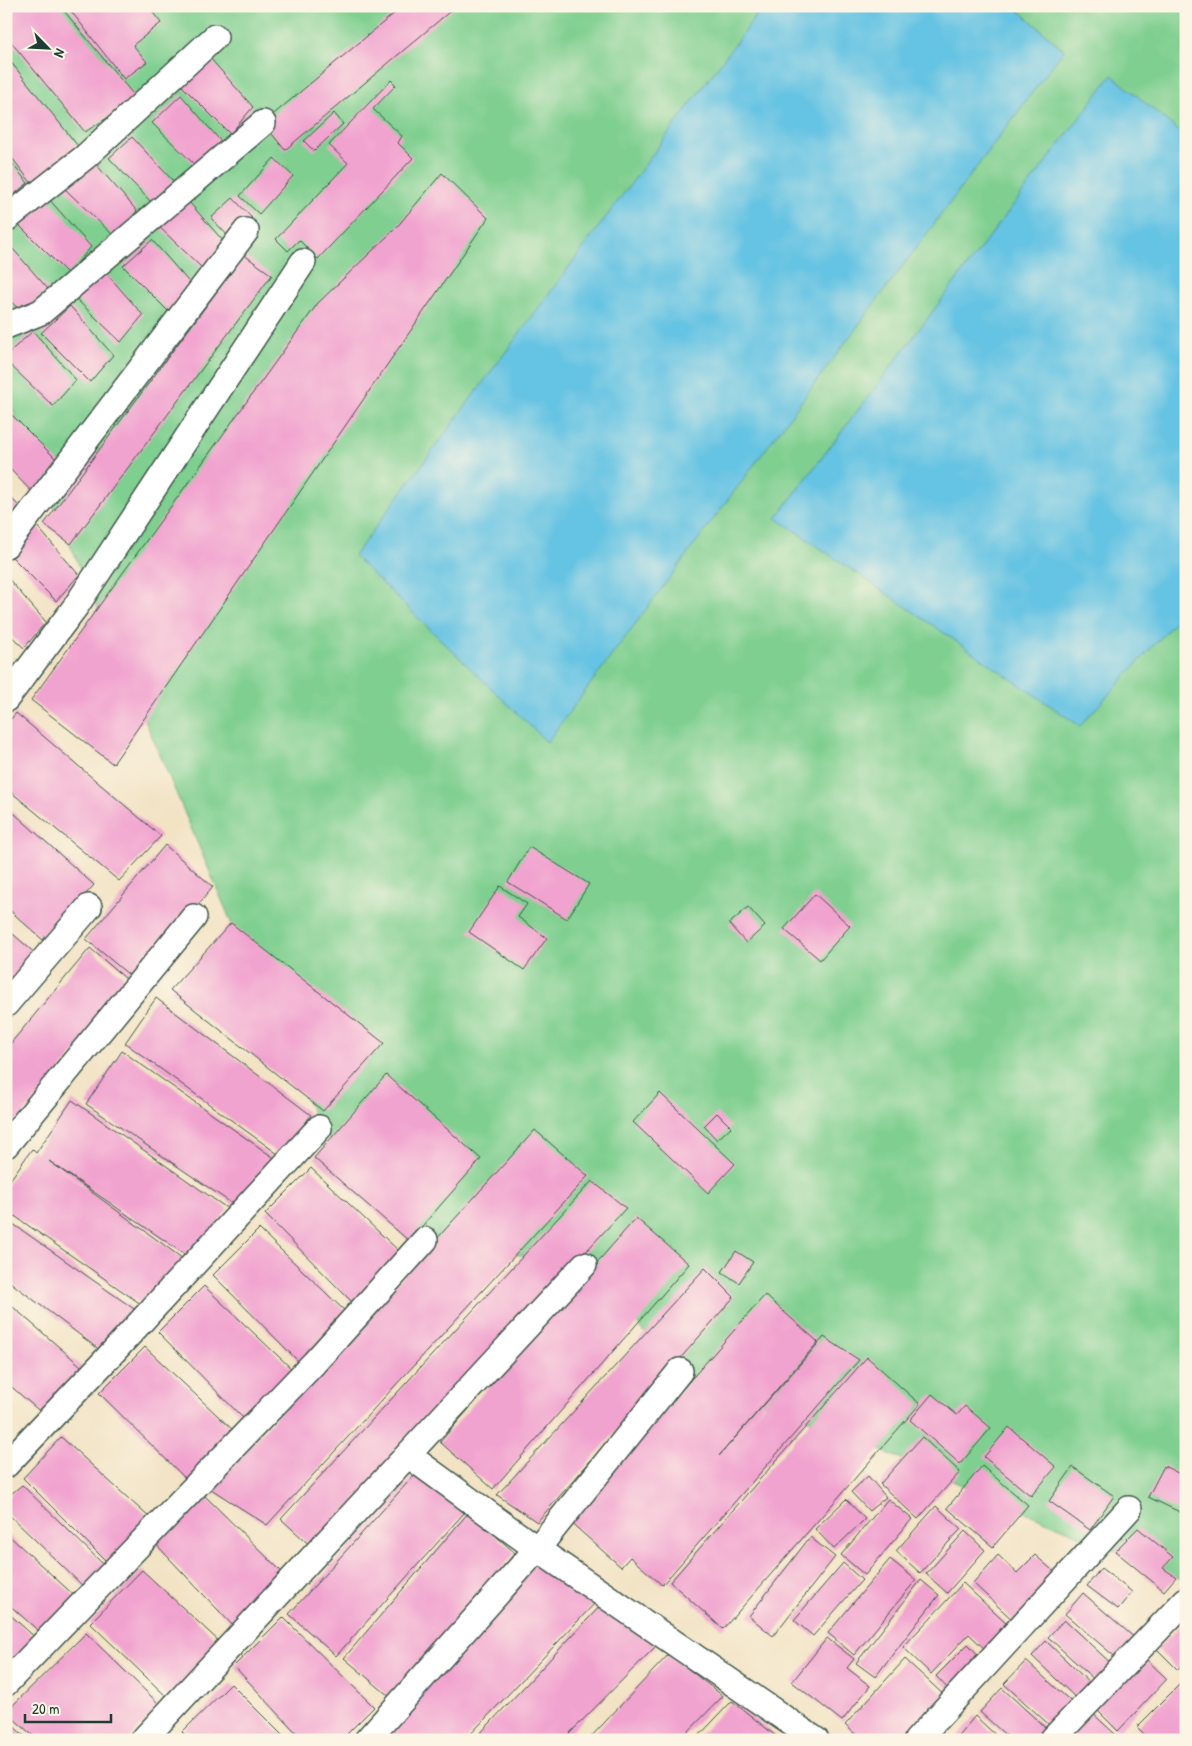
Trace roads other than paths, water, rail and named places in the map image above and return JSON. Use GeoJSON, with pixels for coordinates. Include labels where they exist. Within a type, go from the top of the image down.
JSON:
{"type":"FeatureCollection","features":[{"type":"Feature","properties":{"kind":"street"},"geometry":{"type":"LineString","coordinates":[[6,219],[85,157],[215,37]]}},
{"type":"Feature","properties":{"kind":"street"},"geometry":{"type":"LineString","coordinates":[[6,326],[41,312],[263,123]]}},
{"type":"Feature","properties":{"kind":"street"},"geometry":{"type":"LineString","coordinates":[[6,545],[246,231]]}},
{"type":"Feature","properties":{"kind":"street"},"geometry":{"type":"LineString","coordinates":[[6,699],[76,606],[304,262]]}},
{"type":"Feature","properties":{"kind":"street"},"geometry":{"type":"LineString","coordinates":[[6,1004],[90,907]]}},
{"type":"Feature","properties":{"kind":"street"},"geometry":{"type":"LineString","coordinates":[[6,1145],[194,916]]}},
{"type":"Feature","properties":{"kind":"street"},"geometry":{"type":"LineString","coordinates":[[6,1465],[116,1349],[319,1128]]}},
{"type":"Feature","properties":{"kind":"street"},"geometry":{"type":"LineString","coordinates":[[6,1683],[314,1363],[425,1240]]}},
{"type":"Feature","properties":{"kind":"street"},"geometry":{"type":"LineString","coordinates":[[143,1740],[584,1265]]}},
{"type":"Feature","properties":{"kind":"street"},"geometry":{"type":"LineString","coordinates":[[367,1740],[537,1548],[680,1371]]}},
{"type":"Feature","properties":{"kind":"street"},"geometry":{"type":"LineString","coordinates":[[408,1455],[537,1548],[816,1740]]}},
{"type":"Feature","properties":{"kind":"street"},"geometry":{"type":"LineString","coordinates":[[916,1740],[1129,1509]]}},
{"type":"Feature","properties":{"kind":"street"},"geometry":{"type":"LineString","coordinates":[[1052,1740],[1186,1600]]}},
{"type":"Feature","properties":{"kind":"water"},"geometry":{"type":"Polygon","coordinates":[[[763,6],[1014,6],[1064,50],[547,742],[354,556],[763,6]]]}},
{"type":"Feature","properties":{"kind":"water"},"geometry":{"type":"Polygon","coordinates":[[[1112,75],[1186,137],[1186,610],[1080,726],[776,518],[1112,75]]]}}]}
